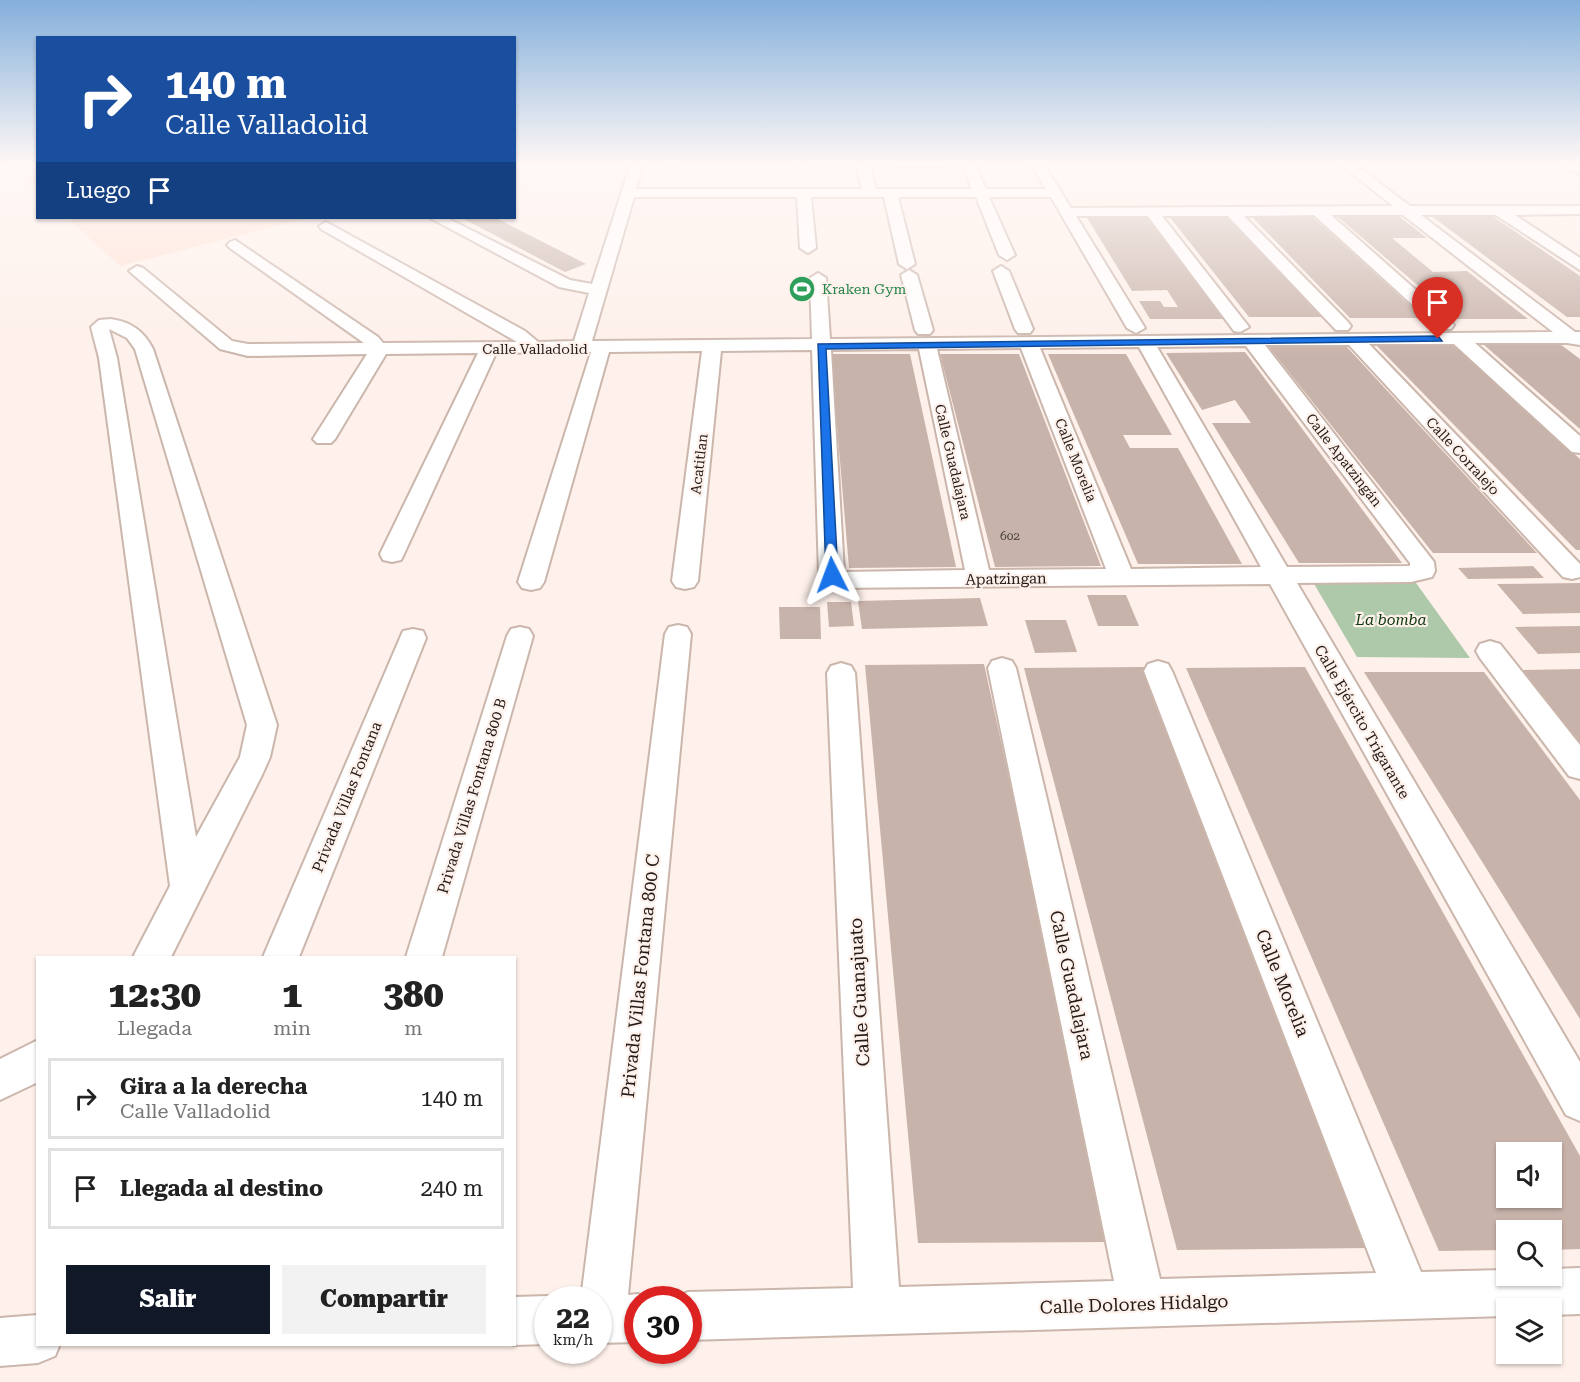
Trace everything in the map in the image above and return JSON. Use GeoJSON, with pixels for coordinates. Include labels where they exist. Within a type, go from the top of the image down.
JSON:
{"type":"FeatureCollection","features":[{"type":"Feature","properties":{"kind":"street"},"geometry":{"type":"LineString","coordinates":[[329,227],[519,335],[530,343],[533,349]]}},
{"type":"Feature","properties":{"kind":"street"},"geometry":{"type":"LineString","coordinates":[[455,227],[565,284],[598,290]]}},
{"type":"Feature","properties":{"kind":"street"},"geometry":{"type":"LineString","coordinates":[[531,582],[591,348],[598,290],[616,227]]}},
{"type":"Feature","properties":{"kind":"street"},"geometry":{"type":"LineString","coordinates":[[807,227],[808,248]]}},
{"type":"Feature","properties":{"kind":"street","name":"Calle Guadalajara"},"geometry":{"type":"LineString","coordinates":[[898,227],[979,579]]}},
{"type":"Feature","properties":{"kind":"street","name":"Calle Morelia"},"geometry":{"type":"LineString","coordinates":[[992,227],[1026,336],[1122,577]]}},
{"type":"Feature","properties":{"kind":"street","name":"Calle Ejército Trigarante"},"geometry":{"type":"LineString","coordinates":[[1076,227],[1141,335],[1580,1101]]}},
{"type":"Feature","properties":{"kind":"street","name":"Calle Apatzingán"},"geometry":{"type":"LineString","coordinates":[[1164,227],[1422,562],[1423,571],[1411,574]]}},
{"type":"Feature","properties":{"kind":"street","name":"Calle Corralejo"},"geometry":{"type":"LineString","coordinates":[[1248,227],[1572,571]]}},
{"type":"Feature","properties":{"kind":"street"},"geometry":{"type":"LineString","coordinates":[[1336,227],[1580,447]]}},
{"type":"Feature","properties":{"kind":"street"},"geometry":{"type":"LineString","coordinates":[[1428,227],[1554,324]]}},
{"type":"Feature","properties":{"kind":"street"},"geometry":{"type":"LineString","coordinates":[[1525,227],[1580,265]]}},
{"type":"Feature","properties":{"kind":"street"},"geometry":{"type":"LineString","coordinates":[[235,246],[372,341],[379,350],[324,439]]}},
{"type":"Feature","properties":{"kind":"street","name":"Calle Valladolid"},"geometry":{"type":"LineString","coordinates":[[137,271],[226,345],[248,350],[821,346],[925,337],[1452,332],[1578,335]]}},
{"type":"Feature","properties":{"kind":"street"},"geometry":{"type":"LineString","coordinates":[[818,278],[821,346]]}},
{"type":"Feature","properties":{"kind":"street"},"geometry":{"type":"LineString","coordinates":[[152,956],[167,931],[187,886],[248,775],[255,757],[262,724],[144,349],[138,339],[123,326],[105,324],[100,327],[108,358],[187,886]]}},
{"type":"Feature","properties":{"kind":"street","name":"Calle Valladolid"},"geometry":{"type":"LineString","coordinates":[[1452,332],[1554,324],[1578,335]]}},
{"type":"Feature","properties":{"kind":"street","name":"Apatzingan"},"geometry":{"type":"LineString","coordinates":[[821,346],[832,575],[844,580],[1411,574]]}},
{"type":"Feature","properties":{"kind":"street","name":"Acatitlan"},"geometry":{"type":"LineString","coordinates":[[685,581],[712,347]]}},
{"type":"Feature","properties":{"kind":"street"},"geometry":{"type":"LineString","coordinates":[[392,554],[489,349]]}},
{"type":"Feature","properties":{"kind":"street","name":"Privada Villas Fontana 800 C"},"geometry":{"type":"LineString","coordinates":[[613,1318],[678,634]]}},
{"type":"Feature","properties":{"kind":"street","name":"Privada Villas Fontana 800 B"},"geometry":{"type":"LineString","coordinates":[[424,956],[520,636]]}},
{"type":"Feature","properties":{"kind":"street","name":"Privada Villas Fontana"},"geometry":{"type":"LineString","coordinates":[[281,956],[413,638]]}},
{"type":"Feature","properties":{"kind":"street"},"geometry":{"type":"LineString","coordinates":[[1490,651],[1580,767]]}},
{"type":"Feature","properties":{"kind":"street","name":"Calle Guadalajara"},"geometry":{"type":"LineString","coordinates":[[1002,668],[1142,1304]]}},
{"type":"Feature","properties":{"kind":"street","name":"Calle Morelia"},"geometry":{"type":"LineString","coordinates":[[1158,671],[1408,1296]]}},
{"type":"Feature","properties":{"kind":"street","name":"Calle Guanajuato"},"geometry":{"type":"LineString","coordinates":[[841,673],[877,1311]]}},
{"type":"Feature","properties":{"kind":"street"},"geometry":{"type":"LineString","coordinates":[[0,1080],[36,1061]]}},
{"type":"Feature","properties":{"kind":"street","name":"Calle Dolores Hidalgo"},"geometry":{"type":"LineString","coordinates":[[702,1316],[1580,1291]]}},
{"type":"Feature","properties":{"kind":"street"},"geometry":{"type":"LineString","coordinates":[[516,1321],[534,1320]]}},
{"type":"Feature","properties":{"kind":"street"},"geometry":{"type":"LineString","coordinates":[[0,1342],[36,1339]]}},
{"type":"Feature","properties":{"kind":"shaded area"},"geometry":{"type":"Polygon","coordinates":[[[77,227],[271,227],[120,266],[77,227]]]}},
{"type":"Feature","properties":{"kind":"green space","name":"La bomba"},"geometry":{"type":"Polygon","coordinates":[[[1313,582],[1416,583],[1470,658],[1357,657],[1313,582]]]}},
{"type":"Feature","properties":{"kind":"building"},"geometry":{"type":"Polygon","coordinates":[[[480,227],[515,227],[586,264],[565,272],[480,227]]]}},
{"type":"Feature","properties":{"kind":"building"},"geometry":{"type":"Polygon","coordinates":[[[1093,227],[1157,227],[1226,319],[1150,319],[1139,301],[1160,301],[1164,307],[1178,307],[1167,290],[1132,291],[1093,227]]]}},
{"type":"Feature","properties":{"kind":"building"},"geometry":{"type":"Polygon","coordinates":[[[1178,227],[1241,227],[1323,317],[1249,317],[1178,227]]]}},
{"type":"Feature","properties":{"kind":"building"},"geometry":{"type":"Polygon","coordinates":[[[1262,227],[1325,227],[1424,318],[1350,318],[1262,227]]]}},
{"type":"Feature","properties":{"kind":"building"},"geometry":{"type":"Polygon","coordinates":[[[1350,227],[1413,227],[1427,238],[1392,238],[1433,272],[1467,271],[1528,319],[1457,319],[1350,227]]]}},
{"type":"Feature","properties":{"kind":"building"},"geometry":{"type":"Polygon","coordinates":[[[1447,227],[1509,227],[1580,276],[1580,317],[1567,317],[1447,227]]]}},
{"type":"Feature","properties":{"kind":"building"},"geometry":{"type":"Polygon","coordinates":[[[1453,344],[1580,459],[1580,550],[1576,550],[1376,345],[1453,344]]]}},
{"type":"Feature","properties":{"kind":"building"},"geometry":{"type":"Polygon","coordinates":[[[1483,344],[1560,344],[1580,359],[1580,429],[1483,344]]]}},
{"type":"Feature","properties":{"kind":"building"},"geometry":{"type":"Polygon","coordinates":[[[1268,346],[1346,346],[1537,553],[1433,553],[1268,346]]]}},
{"type":"Feature","properties":{"kind":"building"},"geometry":{"type":"Polygon","coordinates":[[[1245,352],[1402,563],[1299,563],[1212,423],[1251,423],[1235,400],[1202,410],[1166,353],[1245,352]]]}},
{"type":"Feature","properties":{"kind":"building"},"geometry":{"type":"Polygon","coordinates":[[[831,354],[910,354],[956,567],[849,568],[831,354]]]}},
{"type":"Feature","properties":{"kind":"building"},"geometry":{"type":"Polygon","coordinates":[[[940,354],[1019,354],[1101,566],[995,567],[940,354]]]}},
{"type":"Feature","properties":{"kind":"building"},"geometry":{"type":"Polygon","coordinates":[[[1048,354],[1126,354],[1172,435],[1123,435],[1130,448],[1178,448],[1242,564],[1138,564],[1048,354]]]}},
{"type":"Feature","properties":{"kind":"building"},"geometry":{"type":"Polygon","coordinates":[[[1533,566],[1544,578],[1468,579],[1458,568],[1533,566]]]}},
{"type":"Feature","properties":{"kind":"building"},"geometry":{"type":"Polygon","coordinates":[[[1580,583],[1580,613],[1523,614],[1497,584],[1580,583]]]}},
{"type":"Feature","properties":{"kind":"building"},"geometry":{"type":"Polygon","coordinates":[[[1087,595],[1126,595],[1139,626],[1098,626],[1087,595]]]}},
{"type":"Feature","properties":{"kind":"building"},"geometry":{"type":"Polygon","coordinates":[[[980,598],[988,626],[862,629],[858,601],[980,598]]]}},
{"type":"Feature","properties":{"kind":"building"},"geometry":{"type":"Polygon","coordinates":[[[827,602],[851,602],[854,626],[829,627],[827,602]]]}},
{"type":"Feature","properties":{"kind":"building"},"geometry":{"type":"Polygon","coordinates":[[[779,607],[820,607],[821,639],[780,639],[779,607]]]}},
{"type":"Feature","properties":{"kind":"building"},"geometry":{"type":"Polygon","coordinates":[[[1025,620],[1066,620],[1077,652],[1035,653],[1025,620]]]}},
{"type":"Feature","properties":{"kind":"building"},"geometry":{"type":"Polygon","coordinates":[[[1580,626],[1580,653],[1538,654],[1515,627],[1580,626]]]}},
{"type":"Feature","properties":{"kind":"building"},"geometry":{"type":"Polygon","coordinates":[[[984,664],[1111,1242],[918,1243],[865,665],[984,664]]]}},
{"type":"Feature","properties":{"kind":"building"},"geometry":{"type":"Polygon","coordinates":[[[1144,667],[1370,1248],[1177,1250],[1024,668],[1144,667]]]}},
{"type":"Feature","properties":{"kind":"building"},"geometry":{"type":"Polygon","coordinates":[[[1305,667],[1580,1156],[1580,1249],[1562,1250],[1562,1220],[1496,1220],[1496,1250],[1439,1251],[1186,668],[1305,667]]]}},
{"type":"Feature","properties":{"kind":"building"},"geometry":{"type":"Polygon","coordinates":[[[1580,669],[1580,745],[1520,670],[1580,669]]]}},
{"type":"Feature","properties":{"kind":"building"},"geometry":{"type":"Polygon","coordinates":[[[1364,672],[1484,672],[1580,800],[1580,1019],[1364,672]]]}},
{"type":"Feature","properties":{"kind":"place","name":"Kraken Gym"},"geometry":{"type":"Point","coordinates":[802,289]}},
{"type":"Feature","properties":{"kind":"route"},"geometry":{"type":"LineString","coordinates":[[832,575],[821,346],[1438,339]]}}]}
